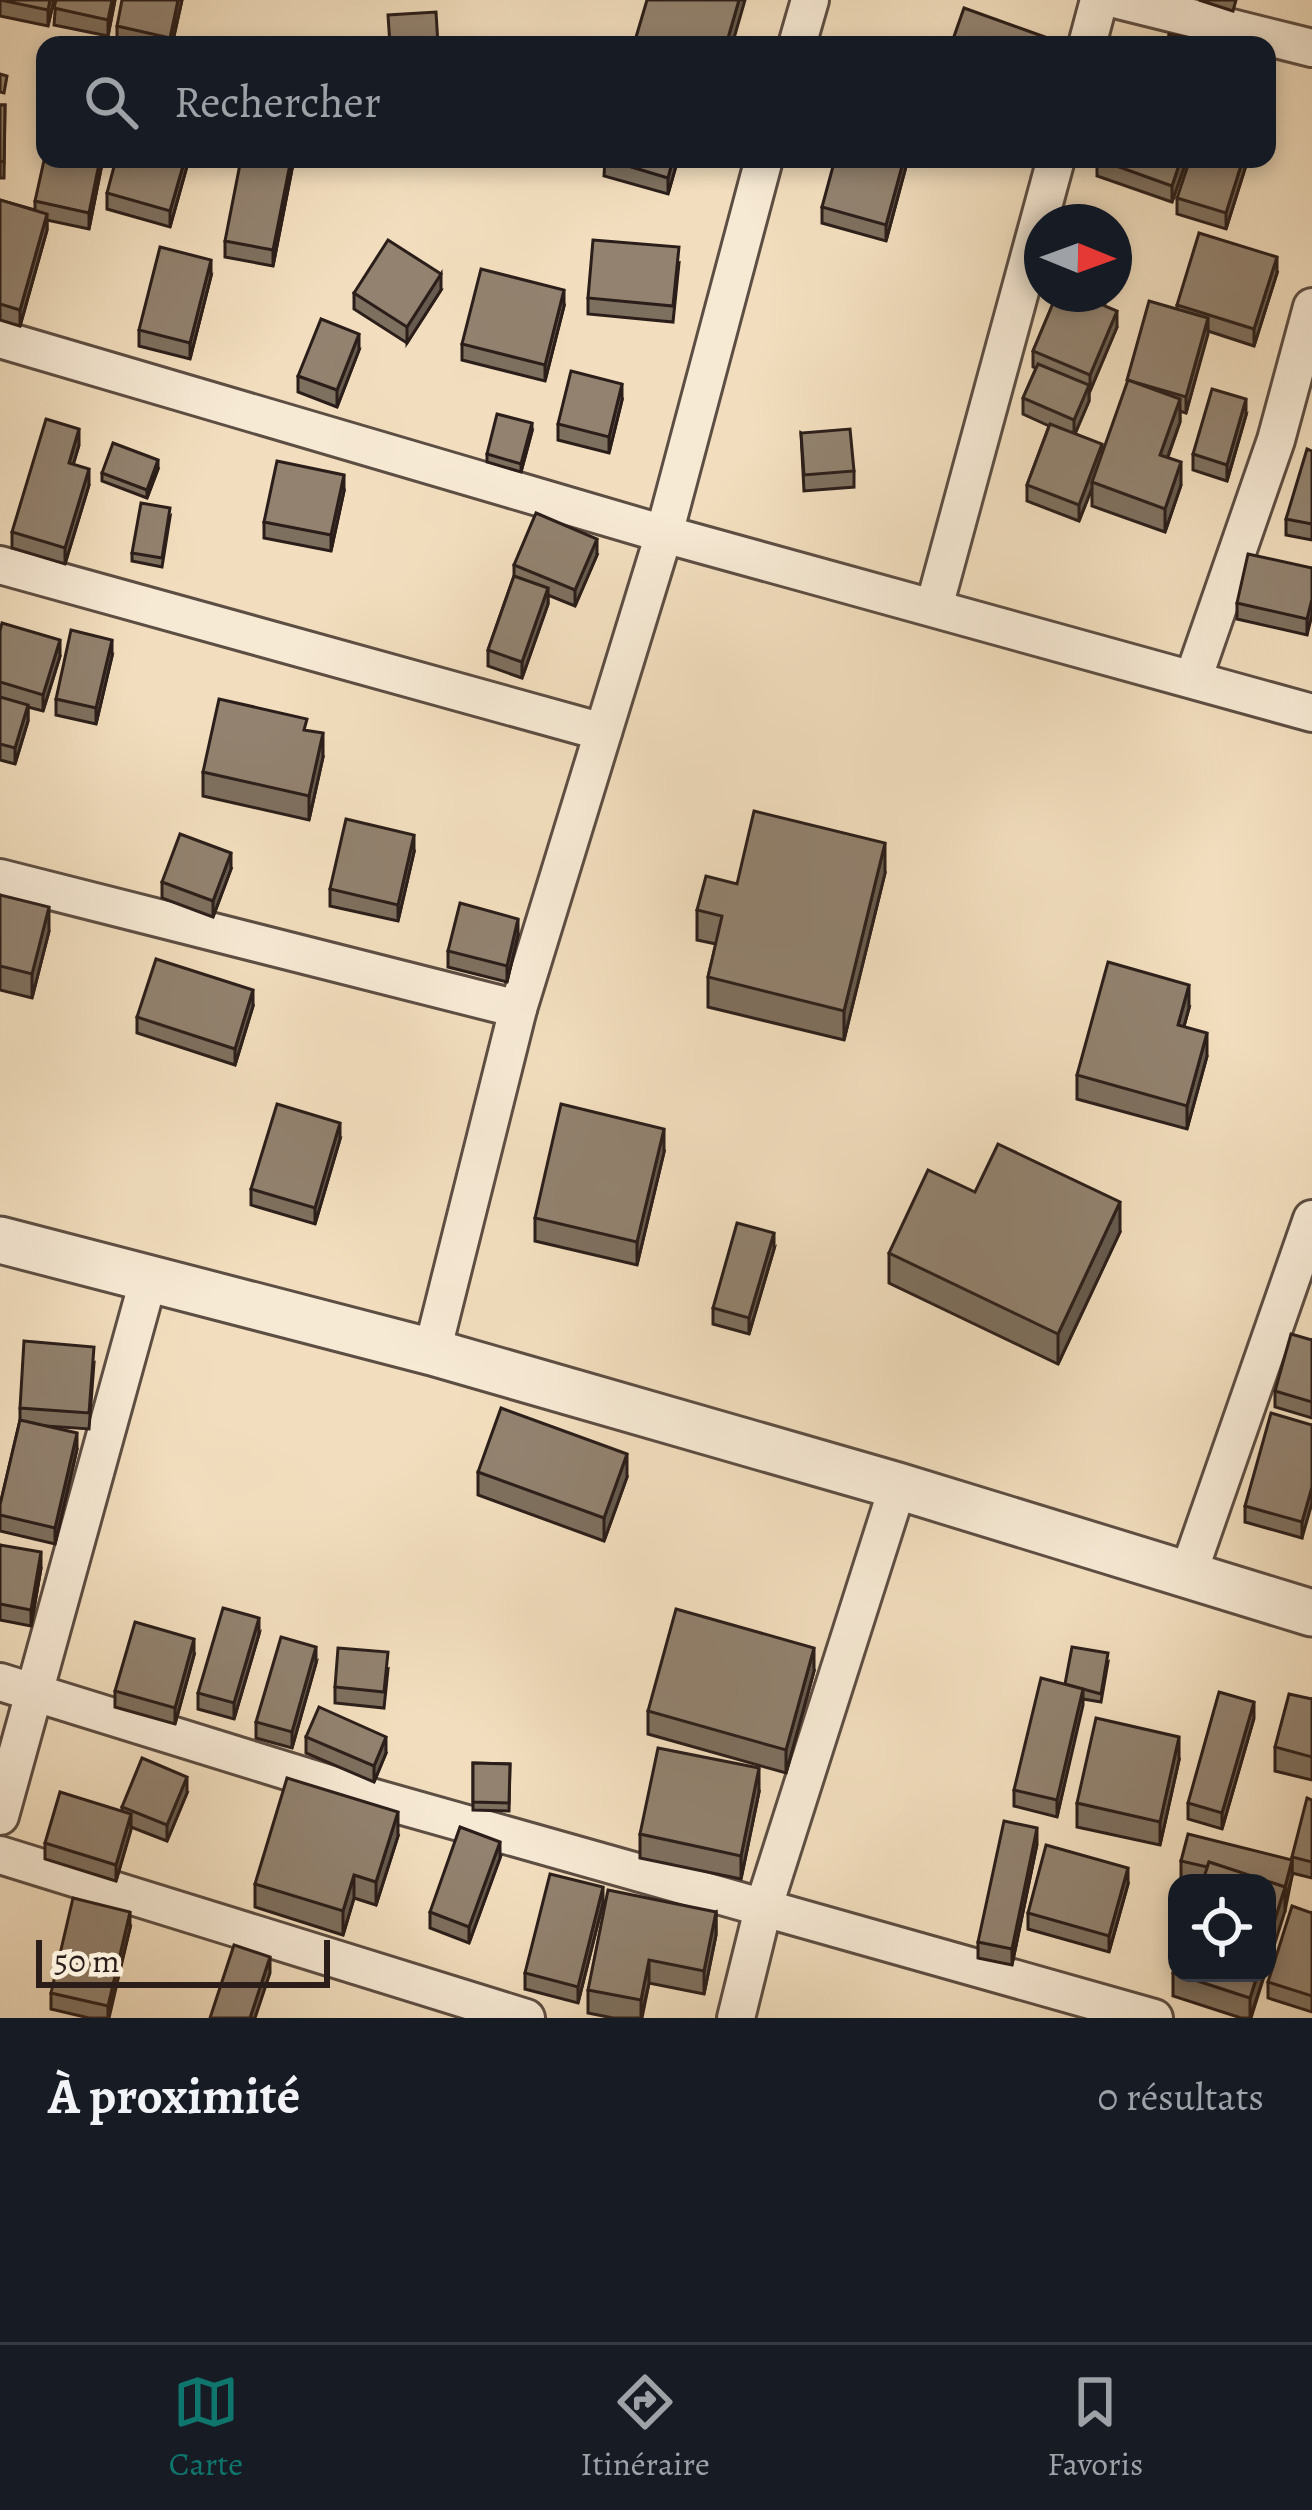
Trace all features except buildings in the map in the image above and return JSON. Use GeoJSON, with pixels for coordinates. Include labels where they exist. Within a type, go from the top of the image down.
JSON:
{"type":"FeatureCollection","features":[{"type":"Feature","properties":{"kind":"street"},"geometry":{"type":"LineString","coordinates":[[800,36],[810,0]]}},
{"type":"Feature","properties":{"kind":"street"},"geometry":{"type":"LineString","coordinates":[[1089,36],[1099,0]]}},
{"type":"Feature","properties":{"kind":"street"},"geometry":{"type":"LineString","coordinates":[[1119,0],[1264,36]]}},
{"type":"Feature","properties":{"kind":"street"},"geometry":{"type":"LineString","coordinates":[[1276,39],[1312,48]]}},
{"type":"Feature","properties":{"kind":"street"},"geometry":{"type":"LineString","coordinates":[[432,1352],[518,1009],[664,534],[762,168]]}},
{"type":"Feature","properties":{"kind":"street"},"geometry":{"type":"LineString","coordinates":[[934,608],[1054,168]]}},
{"type":"Feature","properties":{"kind":"street"},"geometry":{"type":"LineString","coordinates":[[1193,679],[1276,440],[1312,307]]}},
{"type":"Feature","properties":{"kind":"street"},"geometry":{"type":"LineString","coordinates":[[0,339],[664,534],[1312,713]]}},
{"type":"Feature","properties":{"kind":"street"},"geometry":{"type":"LineString","coordinates":[[0,565],[603,731]]}},
{"type":"Feature","properties":{"kind":"street"},"geometry":{"type":"LineString","coordinates":[[0,878],[518,1009]]}},
{"type":"Feature","properties":{"kind":"street"},"geometry":{"type":"LineString","coordinates":[[1187,1577],[1303,1277],[1312,1219]]}},
{"type":"Feature","properties":{"kind":"street"},"geometry":{"type":"LineString","coordinates":[[0,1240],[432,1352],[898,1486],[1312,1613]]}},
{"type":"Feature","properties":{"kind":"street"},"geometry":{"type":"LineString","coordinates":[[0,1816],[148,1281]]}},
{"type":"Feature","properties":{"kind":"street"},"geometry":{"type":"LineString","coordinates":[[736,2018],[764,1909],[898,1486]]}},
{"type":"Feature","properties":{"kind":"street"},"geometry":{"type":"LineString","coordinates":[[0,1682],[371,1797],[1154,2018]]}},
{"type":"Feature","properties":{"kind":"street"},"geometry":{"type":"LineString","coordinates":[[0,1855],[526,2018]]}}]}
